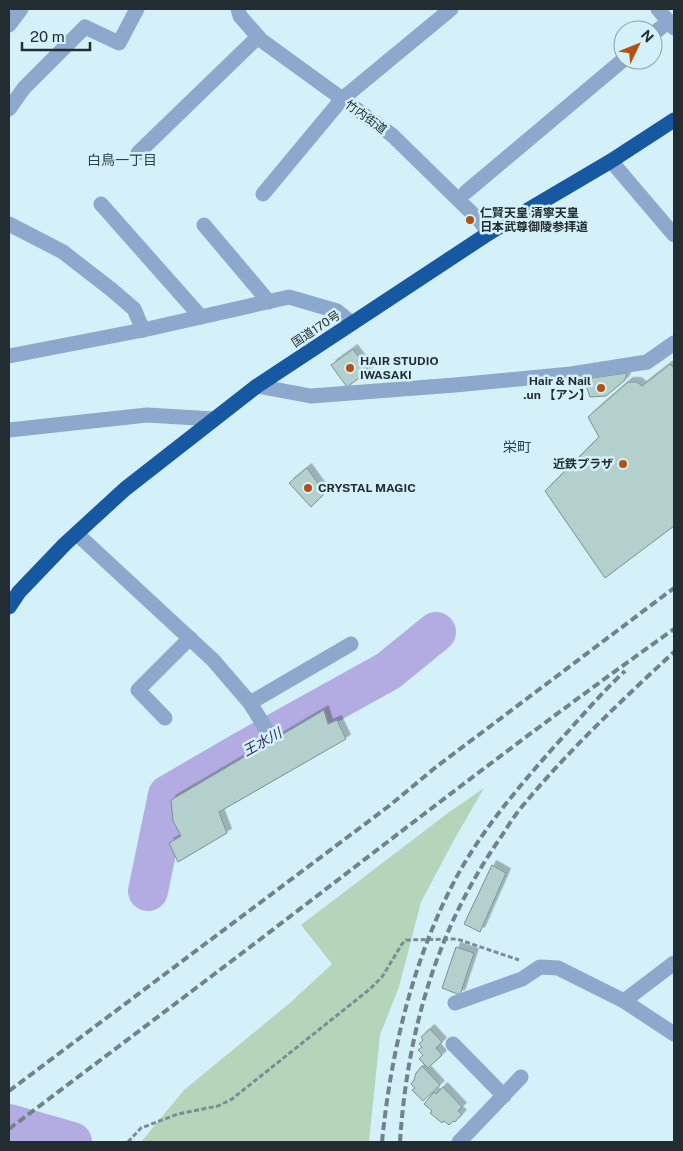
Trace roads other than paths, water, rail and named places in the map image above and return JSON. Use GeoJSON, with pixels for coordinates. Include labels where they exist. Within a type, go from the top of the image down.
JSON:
{"type":"FeatureCollection","features":[{"type":"Feature","properties":{"kind":"highway","name":"国道170号"},"geometry":{"type":"LineString","coordinates":[[9,607],[19,592],[124,489],[256,386],[488,233],[611,161],[674,120]]}},
{"type":"Feature","properties":{"kind":"street"},"geometry":{"type":"LineString","coordinates":[[9,25],[21,9]]}},
{"type":"Feature","properties":{"kind":"street"},"geometry":{"type":"LineString","coordinates":[[9,109],[24,88],[85,27],[119,43],[137,9]]}},
{"type":"Feature","properties":{"kind":"street","name":"竹内街道"},"geometry":{"type":"LineString","coordinates":[[238,9],[240,16],[258,37],[392,135],[462,196],[488,233]]}},
{"type":"Feature","properties":{"kind":"street"},"geometry":{"type":"LineString","coordinates":[[263,194],[342,99],[451,9]]}},
{"type":"Feature","properties":{"kind":"street"},"geometry":{"type":"LineString","coordinates":[[658,9],[671,24]]}},
{"type":"Feature","properties":{"kind":"street"},"geometry":{"type":"LineString","coordinates":[[138,153],[258,37]]}},
{"type":"Feature","properties":{"kind":"street"},"geometry":{"type":"LineString","coordinates":[[462,196],[613,68]]}},
{"type":"Feature","properties":{"kind":"street"},"geometry":{"type":"LineString","coordinates":[[611,161],[674,235]]}},
{"type":"Feature","properties":{"kind":"street"},"geometry":{"type":"LineString","coordinates":[[101,204],[201,317]]}},
{"type":"Feature","properties":{"kind":"street"},"geometry":{"type":"LineString","coordinates":[[9,224],[63,252],[112,290],[134,309],[143,330]]}},
{"type":"Feature","properties":{"kind":"street"},"geometry":{"type":"LineString","coordinates":[[204,225],[269,302]]}},
{"type":"Feature","properties":{"kind":"street"},"geometry":{"type":"LineString","coordinates":[[9,356],[143,330],[289,297],[337,311],[352,323]]}},
{"type":"Feature","properties":{"kind":"street"},"geometry":{"type":"LineString","coordinates":[[256,386],[311,396],[572,374],[647,362],[674,342]]}},
{"type":"Feature","properties":{"kind":"street"},"geometry":{"type":"LineString","coordinates":[[9,430],[147,415],[214,419]]}},
{"type":"Feature","properties":{"kind":"street"},"geometry":{"type":"LineString","coordinates":[[76,534],[213,660],[250,703],[268,732]]}},
{"type":"Feature","properties":{"kind":"street"},"geometry":{"type":"LineString","coordinates":[[165,718],[138,690],[190,638]]}},
{"type":"Feature","properties":{"kind":"street"},"geometry":{"type":"LineString","coordinates":[[250,703],[351,644]]}},
{"type":"Feature","properties":{"kind":"street"},"geometry":{"type":"LineString","coordinates":[[624,1001],[674,963]]}},
{"type":"Feature","properties":{"kind":"street"},"geometry":{"type":"LineString","coordinates":[[455,1003],[522,979],[540,968],[558,968],[624,1001],[674,1034]]}},
{"type":"Feature","properties":{"kind":"street"},"geometry":{"type":"LineString","coordinates":[[453,1044],[504,1096]]}},
{"type":"Feature","properties":{"kind":"street"},"geometry":{"type":"LineString","coordinates":[[453,1142],[504,1096],[521,1077]]}},
{"type":"Feature","properties":{"kind":"waterway","name":"王水川"},"geometry":{"type":"LineString","coordinates":[[148,891],[168,795],[388,671],[436,632]]}},
{"type":"Feature","properties":{"kind":"waterway"},"geometry":{"type":"LineString","coordinates":[[9,1124],[72,1142]]}},
{"type":"Feature","properties":{"kind":"railway"},"geometry":{"type":"LineString","coordinates":[[9,1091],[389,806],[436,767],[674,588]]}},
{"type":"Feature","properties":{"kind":"railway"},"geometry":{"type":"LineString","coordinates":[[9,1129],[482,770],[674,629]]}},
{"type":"Feature","properties":{"kind":"railway"},"geometry":{"type":"LineString","coordinates":[[400,1142],[410,1061],[418,1021],[429,982],[459,908],[479,872],[515,815],[542,783],[597,725],[674,652]]}},
{"type":"Feature","properties":{"kind":"railway"},"geometry":{"type":"LineString","coordinates":[[382,1142],[391,1074],[406,1006],[428,941],[456,878],[477,843],[513,794],[606,689],[625,671]]}},
{"type":"Feature","properties":{"kind":"place","name":"仁賢天皇 清寧天皇 日本武尊御陵参拝道"},"geometry":{"type":"Point","coordinates":[470,220]}},
{"type":"Feature","properties":{"kind":"place","name":"HAIR STUDIO IWASAKI"},"geometry":{"type":"Point","coordinates":[350,368]}},
{"type":"Feature","properties":{"kind":"place","name":"Hair & Nail .un 【アン】"},"geometry":{"type":"Point","coordinates":[601,388]}},
{"type":"Feature","properties":{"kind":"place","name":"近鉄プラザ"},"geometry":{"type":"Point","coordinates":[623,464]}},
{"type":"Feature","properties":{"kind":"place","name":"CRYSTAL MAGIC"},"geometry":{"type":"Point","coordinates":[308,488]}},
{"type":"Feature","properties":{"kind":"district","name":"白鳥一丁目"},"geometry":{"type":"Point","coordinates":[122,160]}},
{"type":"Feature","properties":{"kind":"district","name":"栄町"},"geometry":{"type":"Point","coordinates":[517,447]}}]}
